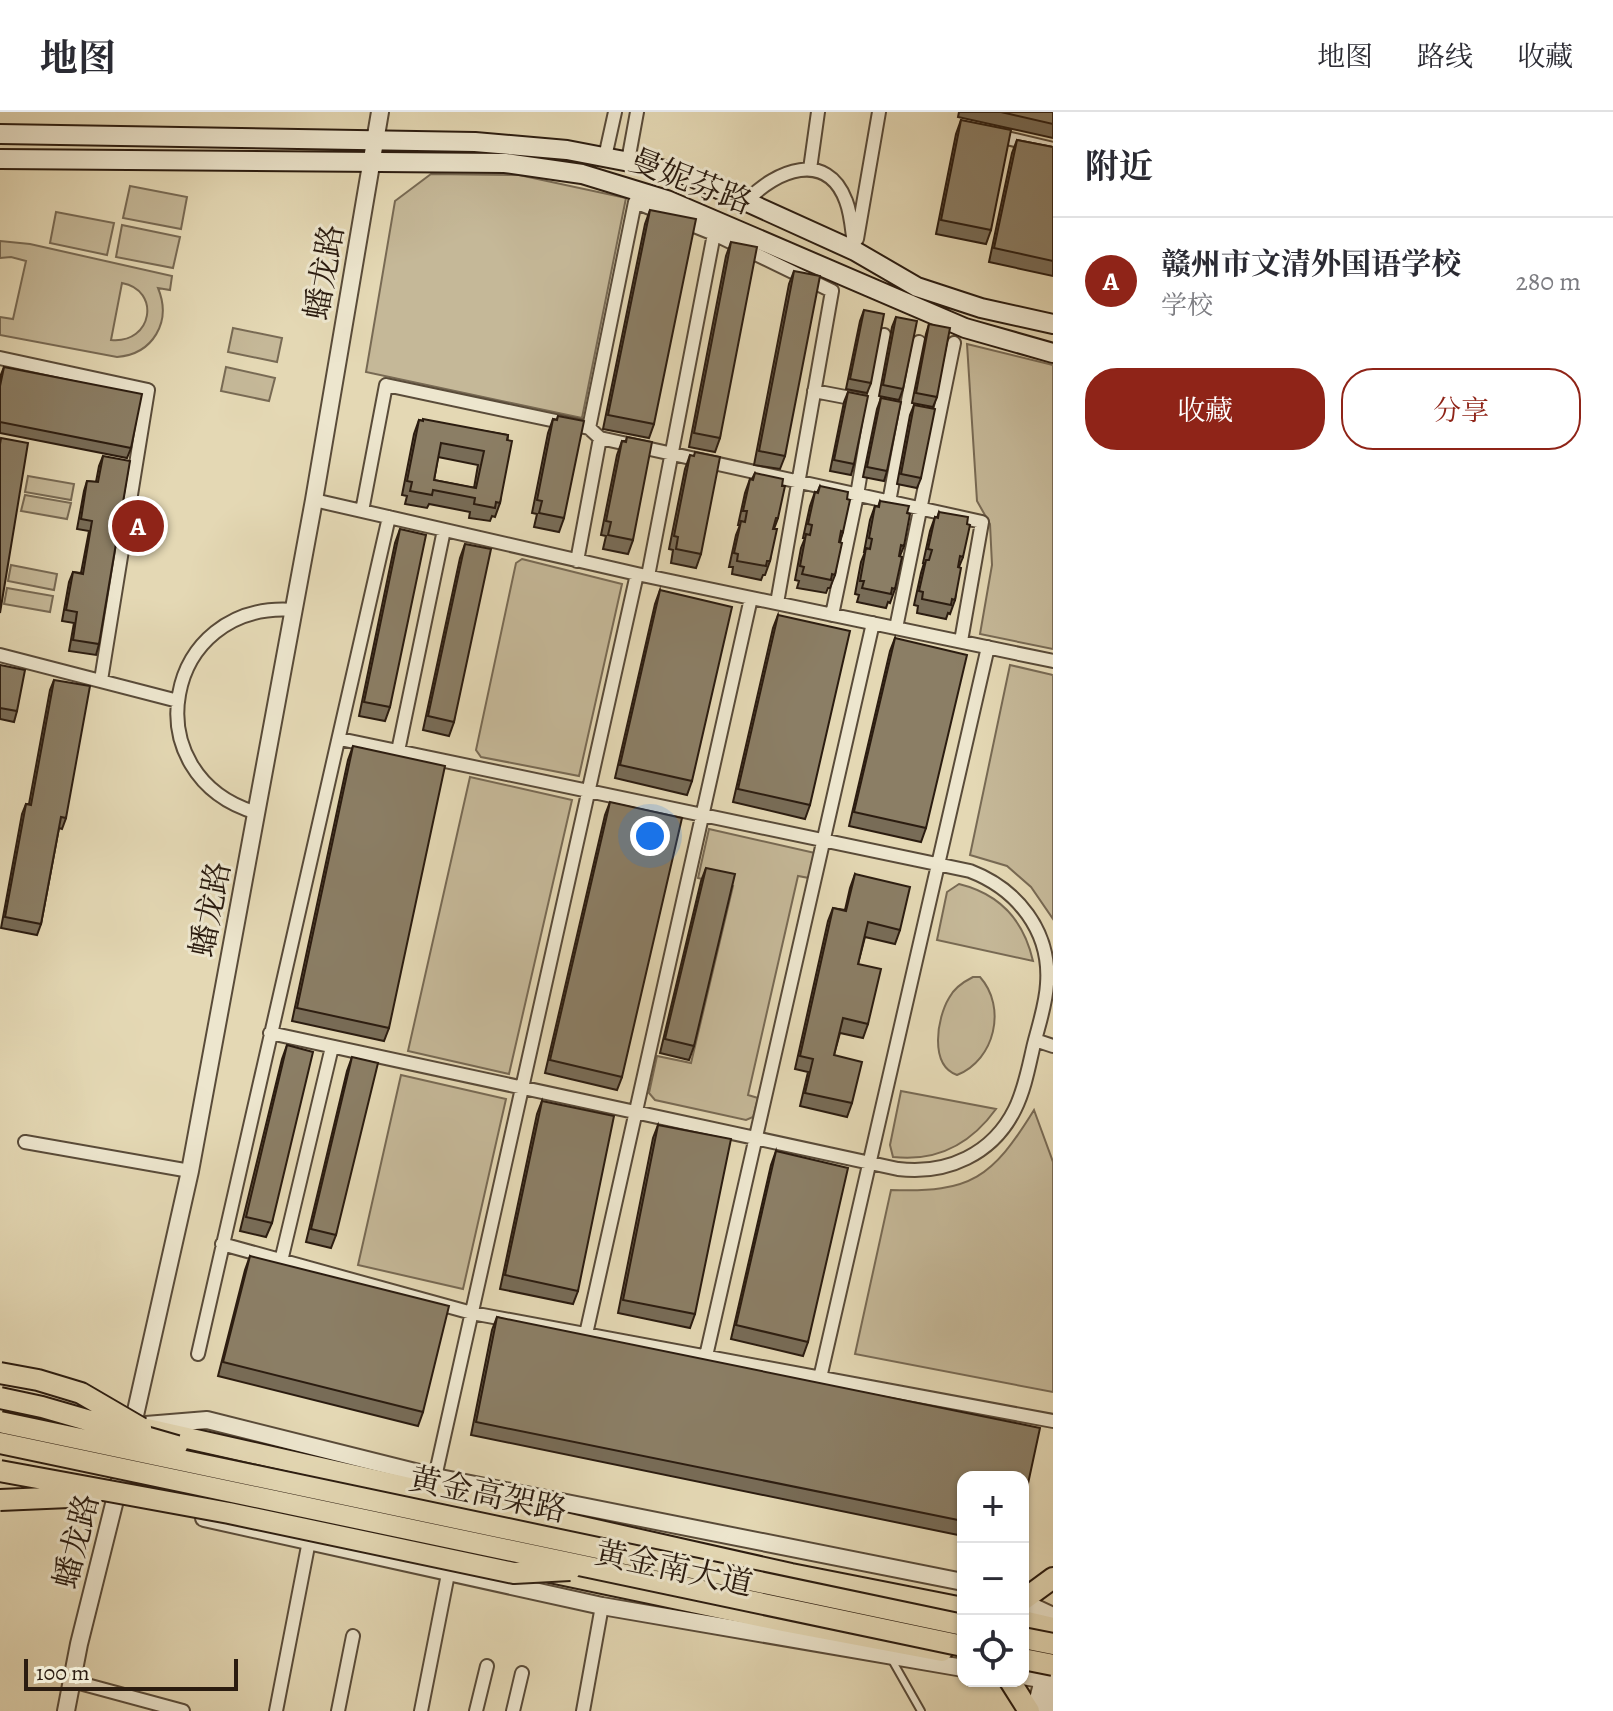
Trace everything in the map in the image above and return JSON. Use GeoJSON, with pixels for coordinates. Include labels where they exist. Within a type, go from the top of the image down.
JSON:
{"type":"FeatureCollection","features":[{"type":"Feature","properties":{"kind":"main road","name":"曼妮芬路"},"geometry":{"type":"LineString","coordinates":[[0,134],[475,142],[567,150],[628,161],[692,177],[748,200],[855,251],[917,287],[981,308],[1053,324]]}},
{"type":"Feature","properties":{"kind":"main road","name":"曼妮芬路"},"geometry":{"type":"LineString","coordinates":[[0,159],[505,163],[582,174],[667,200],[965,328],[1053,353]]}},
{"type":"Feature","properties":{"kind":"main road"},"geometry":{"type":"LineString","coordinates":[[0,1373],[81,1393],[169,1444]]}},
{"type":"Feature","properties":{"kind":"main road"},"geometry":{"type":"LineString","coordinates":[[0,1398],[169,1444],[528,1523],[599,1559]]}},
{"type":"Feature","properties":{"kind":"main road","name":"黄金南大道"},"geometry":{"type":"LineString","coordinates":[[0,1409],[50,1418],[133,1426],[791,1574],[957,1607]]}},
{"type":"Feature","properties":{"kind":"main road","name":"黄金高架路"},"geometry":{"type":"LineString","coordinates":[[0,1422],[957,1645]]}},
{"type":"Feature","properties":{"kind":"main road","name":"黄金高架路"},"geometry":{"type":"LineString","coordinates":[[0,1443],[599,1559],[957,1624]]}},
{"type":"Feature","properties":{"kind":"main road","name":"黄金南大道"},"geometry":{"type":"LineString","coordinates":[[0,1450],[174,1483],[577,1578],[957,1654]]}},
{"type":"Feature","properties":{"kind":"main road"},"geometry":{"type":"LineString","coordinates":[[0,1471],[146,1497],[514,1573],[599,1559]]}},
{"type":"Feature","properties":{"kind":"main road"},"geometry":{"type":"LineString","coordinates":[[363,1530],[377,1480]]}},
{"type":"Feature","properties":{"kind":"main road"},"geometry":{"type":"LineString","coordinates":[[0,1500],[63,1496],[146,1497]]}},
{"type":"Feature","properties":{"kind":"main road"},"geometry":{"type":"LineString","coordinates":[[577,1578],[588,1526]]}},
{"type":"Feature","properties":{"kind":"main road"},"geometry":{"type":"LineString","coordinates":[[783,1621],[791,1574]]}},
{"type":"Feature","properties":{"kind":"main road"},"geometry":{"type":"LineString","coordinates":[[1029,1596],[1053,1578]]}},
{"type":"Feature","properties":{"kind":"main road"},"geometry":{"type":"LineString","coordinates":[[1029,1622],[1053,1628]]}},
{"type":"Feature","properties":{"kind":"main road"},"geometry":{"type":"LineString","coordinates":[[1029,1639],[1053,1642]]}},
{"type":"Feature","properties":{"kind":"main road"},"geometry":{"type":"LineString","coordinates":[[1029,1662],[1051,1675]]}},
{"type":"Feature","properties":{"kind":"main road"},"geometry":{"type":"LineString","coordinates":[[1029,1668],[1051,1675]]}},
{"type":"Feature","properties":{"kind":"main road"},"geometry":{"type":"LineString","coordinates":[[1047,1711],[1051,1675]]}},
{"type":"Feature","properties":{"kind":"main road"},"geometry":{"type":"LineString","coordinates":[[1014,1687],[1029,1711]]}},
{"type":"Feature","properties":{"kind":"street","name":"蟠龙路"},"geometry":{"type":"LineString","coordinates":[[66,1711],[190,1171],[314,500],[380,112]]}},
{"type":"Feature","properties":{"kind":"street"},"geometry":{"type":"LineString","coordinates":[[605,157],[615,112]]}},
{"type":"Feature","properties":{"kind":"street"},"geometry":{"type":"LineString","coordinates":[[628,161],[637,112]]}},
{"type":"Feature","properties":{"kind":"street"},"geometry":{"type":"LineString","coordinates":[[810,169],[818,112]]}},
{"type":"Feature","properties":{"kind":"street"},"geometry":{"type":"LineString","coordinates":[[855,251],[879,112]]}},
{"type":"Feature","properties":{"kind":"street"},"geometry":{"type":"LineString","coordinates":[[981,132],[1053,149]]}},
{"type":"Feature","properties":{"kind":"street"},"geometry":{"type":"LineString","coordinates":[[748,200],[773,179],[796,171],[810,169],[824,174],[842,192],[848,208],[855,251]]}},
{"type":"Feature","properties":{"kind":"street"},"geometry":{"type":"LineString","coordinates":[[589,428],[635,202],[714,234],[832,291],[777,603]]}},
{"type":"Feature","properties":{"kind":"street"},"geometry":{"type":"LineString","coordinates":[[435,1477],[588,791],[670,454],[714,234]]}},
{"type":"Feature","properties":{"kind":"street"},"geometry":{"type":"LineString","coordinates":[[884,335],[906,409],[920,509],[896,628]]}},
{"type":"Feature","properties":{"kind":"street"},"geometry":{"type":"LineString","coordinates":[[889,502],[919,342]]}},
{"type":"Feature","properties":{"kind":"street"},"geometry":{"type":"LineString","coordinates":[[832,615],[857,495],[906,409],[954,343]]}},
{"type":"Feature","properties":{"kind":"street"},"geometry":{"type":"LineString","coordinates":[[0,358],[148,390],[101,680]]}},
{"type":"Feature","properties":{"kind":"street"},"geometry":{"type":"LineString","coordinates":[[362,511],[386,385],[589,428],[600,438],[982,522],[961,641]]}},
{"type":"Feature","properties":{"kind":"street"},"geometry":{"type":"LineString","coordinates":[[814,391],[906,409]]}},
{"type":"Feature","properties":{"kind":"street"},"geometry":{"type":"LineString","coordinates":[[577,561],[600,438]]}},
{"type":"Feature","properties":{"kind":"street"},"geometry":{"type":"LineString","coordinates":[[314,500],[577,561],[1053,661]]}},
{"type":"Feature","properties":{"kind":"street"},"geometry":{"type":"LineString","coordinates":[[198,1354],[389,517]]}},
{"type":"Feature","properties":{"kind":"street"},"geometry":{"type":"LineString","coordinates":[[398,751],[444,530]]}},
{"type":"Feature","properties":{"kind":"street"},"geometry":{"type":"LineString","coordinates":[[586,1334],[751,598]]}},
{"type":"Feature","properties":{"kind":"street"},"geometry":{"type":"LineString","coordinates":[[257,813],[218,795],[198,775],[180,736],[178,701],[187,666],[214,633],[251,613],[294,610]]}},
{"type":"Feature","properties":{"kind":"street"},"geometry":{"type":"LineString","coordinates":[[706,1356],[873,623]]}},
{"type":"Feature","properties":{"kind":"street"},"geometry":{"type":"LineString","coordinates":[[820,1378],[988,647]]}},
{"type":"Feature","properties":{"kind":"street"},"geometry":{"type":"LineString","coordinates":[[0,655],[178,701]]}},
{"type":"Feature","properties":{"kind":"street"},"geometry":{"type":"LineString","coordinates":[[270,1033],[635,1114],[898,1169],[925,1171],[951,1166],[977,1153],[1000,1133],[1016,1107],[1046,998],[1045,953],[1035,925],[1018,901],[996,883],[970,871],[340,739]]}},
{"type":"Feature","properties":{"kind":"street"},"geometry":{"type":"LineString","coordinates":[[1035,1040],[1053,1046]]}},
{"type":"Feature","properties":{"kind":"street"},"geometry":{"type":"LineString","coordinates":[[281,1261],[332,1047]]}},
{"type":"Feature","properties":{"kind":"street"},"geometry":{"type":"LineString","coordinates":[[25,1142],[190,1171]]}},
{"type":"Feature","properties":{"kind":"street"},"geometry":{"type":"LineString","coordinates":[[222,1244],[472,1313],[1053,1421]]}},
{"type":"Feature","properties":{"kind":"street"},"geometry":{"type":"LineString","coordinates":[[133,1426],[207,1420],[435,1477],[957,1581]]}},
{"type":"Feature","properties":{"kind":"street"},"geometry":{"type":"LineString","coordinates":[[122,1473],[198,1516],[602,1606],[957,1667]]}},
{"type":"Feature","properties":{"kind":"street"},"geometry":{"type":"LineString","coordinates":[[276,1711],[309,1541]]}},
{"type":"Feature","properties":{"kind":"street"},"geometry":{"type":"LineString","coordinates":[[421,1711],[448,1574]]}},
{"type":"Feature","properties":{"kind":"street"},"geometry":{"type":"LineString","coordinates":[[1029,1604],[1053,1616]]}},
{"type":"Feature","properties":{"kind":"street"},"geometry":{"type":"LineString","coordinates":[[583,1711],[602,1606]]}},
{"type":"Feature","properties":{"kind":"street"},"geometry":{"type":"LineString","coordinates":[[338,1711],[353,1636]]}},
{"type":"Feature","properties":{"kind":"street"},"geometry":{"type":"LineString","coordinates":[[1035,1711],[1051,1675],[1053,1642]]}},
{"type":"Feature","properties":{"kind":"street"},"geometry":{"type":"LineString","coordinates":[[476,1711],[487,1666]]}},
{"type":"Feature","properties":{"kind":"street"},"geometry":{"type":"LineString","coordinates":[[513,1711],[522,1673]]}},
{"type":"Feature","properties":{"kind":"street"},"geometry":{"type":"LineString","coordinates":[[1029,1676],[1051,1675]]}},
{"type":"Feature","properties":{"kind":"street"},"geometry":{"type":"LineString","coordinates":[[72,1681],[162,1708],[183,1711]]}},
{"type":"Feature","properties":{"kind":"lane"},"geometry":{"type":"LineString","coordinates":[[881,1640],[921,1711]]}},
{"type":"Feature","properties":{"kind":"shaded area"},"geometry":{"type":"Polygon","coordinates":[[[431,174],[519,175],[626,198],[582,418],[366,372],[395,201],[431,174]]]}},
{"type":"Feature","properties":{"kind":"shaded area"},"geometry":{"type":"Polygon","coordinates":[[[130,186],[187,197],[181,229],[123,218],[130,186]]]}},
{"type":"Feature","properties":{"kind":"shaded area"},"geometry":{"type":"Polygon","coordinates":[[[56,212],[114,223],[107,255],[50,243],[56,212]]]}},
{"type":"Feature","properties":{"kind":"shaded area"},"geometry":{"type":"Polygon","coordinates":[[[122,225],[180,237],[173,268],[116,257],[122,225]]]}},
{"type":"Feature","properties":{"kind":"shaded area"},"geometry":{"type":"Polygon","coordinates":[[[0,241],[30,244],[172,276],[170,290],[158,288],[163,313],[161,324],[141,350],[117,357],[0,335],[0,317],[13,319],[26,261],[0,258],[0,241]],[[122,283],[111,340],[125,339],[143,326],[147,305],[143,295],[122,283]]]}},
{"type":"Feature","properties":{"kind":"shaded area"},"geometry":{"type":"Polygon","coordinates":[[[233,328],[282,338],[277,362],[228,352],[233,328]]]}},
{"type":"Feature","properties":{"kind":"shaded area"},"geometry":{"type":"Polygon","coordinates":[[[967,344],[1053,365],[1053,649],[980,634],[992,565],[990,524],[977,501],[967,344]]]}},
{"type":"Feature","properties":{"kind":"shaded area"},"geometry":{"type":"Polygon","coordinates":[[[226,367],[275,378],[269,401],[221,391],[226,367]]]}},
{"type":"Feature","properties":{"kind":"shaded area"},"geometry":{"type":"Polygon","coordinates":[[[28,476],[74,484],[71,500],[25,492],[28,476]]]}},
{"type":"Feature","properties":{"kind":"shaded area"},"geometry":{"type":"Polygon","coordinates":[[[25,495],[71,503],[67,519],[21,511],[25,495]]]}},
{"type":"Feature","properties":{"kind":"shaded area"},"geometry":{"type":"Polygon","coordinates":[[[522,559],[622,584],[579,776],[481,757],[476,750],[516,563],[522,559]]]}},
{"type":"Feature","properties":{"kind":"shaded area"},"geometry":{"type":"Polygon","coordinates":[[[11,565],[57,574],[54,590],[8,581],[11,565]]]}},
{"type":"Feature","properties":{"kind":"shaded area"},"geometry":{"type":"Polygon","coordinates":[[[7,588],[53,596],[50,612],[4,604],[7,588]]]}},
{"type":"Feature","properties":{"kind":"shaded area"},"geometry":{"type":"Polygon","coordinates":[[[1010,665],[1053,675],[1053,919],[1031,887],[1007,866],[970,855],[1010,665]]]}},
{"type":"Feature","properties":{"kind":"shaded area"},"geometry":{"type":"Polygon","coordinates":[[[470,777],[572,800],[509,1074],[408,1051],[470,777]]]}},
{"type":"Feature","properties":{"kind":"shaded area"},"geometry":{"type":"Polygon","coordinates":[[[709,829],[815,853],[809,878],[798,876],[748,1095],[758,1098],[753,1117],[746,1120],[655,1100],[649,1093],[657,1056],[691,1063],[733,886],[698,878],[709,829]]]}},
{"type":"Feature","properties":{"kind":"shaded area"},"geometry":{"type":"Polygon","coordinates":[[[959,884],[987,895],[1008,911],[1023,934],[1033,961],[937,940],[947,892],[959,884]]]}},
{"type":"Feature","properties":{"kind":"shaded area"},"geometry":{"type":"Polygon","coordinates":[[[973,977],[980,977],[988,989],[995,1017],[993,1032],[980,1058],[957,1075],[942,1062],[939,1029],[951,994],[973,977]]]}},
{"type":"Feature","properties":{"kind":"shaded area"},"geometry":{"type":"Polygon","coordinates":[[[401,1075],[506,1099],[463,1289],[358,1265],[401,1075]]]}},
{"type":"Feature","properties":{"kind":"shaded area"},"geometry":{"type":"Polygon","coordinates":[[[901,1091],[996,1109],[975,1132],[951,1148],[924,1157],[893,1157],[890,1145],[901,1091]]]}},
{"type":"Feature","properties":{"kind":"shaded area"},"geometry":{"type":"Polygon","coordinates":[[[1034,1110],[1053,1162],[1053,1392],[855,1354],[891,1190],[941,1188],[977,1177],[1005,1152],[1034,1110]]]}},
{"type":"Feature","properties":{"kind":"building"},"geometry":{"type":"Polygon","coordinates":[[[1001,112],[1053,112],[1053,124],[1001,112]]]}},
{"type":"Feature","properties":{"kind":"building"},"geometry":{"type":"Polygon","coordinates":[[[961,120],[1011,130],[991,230],[941,220],[961,120]]]}},
{"type":"Feature","properties":{"kind":"building"},"geometry":{"type":"Polygon","coordinates":[[[1017,140],[1053,147],[1053,261],[994,248],[1017,140]]]}},
{"type":"Feature","properties":{"kind":"building"},"geometry":{"type":"Polygon","coordinates":[[[650,210],[696,219],[654,424],[608,415],[650,210]]]}},
{"type":"Feature","properties":{"kind":"building"},"geometry":{"type":"Polygon","coordinates":[[[731,242],[757,247],[720,438],[694,433],[731,242]]]}},
{"type":"Feature","properties":{"kind":"building"},"geometry":{"type":"Polygon","coordinates":[[[794,271],[820,276],[785,456],[759,451],[794,271]]]}},
{"type":"Feature","properties":{"kind":"building"},"geometry":{"type":"Polygon","coordinates":[[[864,310],[884,314],[871,383],[850,379],[864,310]]]}},
{"type":"Feature","properties":{"kind":"building"},"geometry":{"type":"Polygon","coordinates":[[[896,317],[917,321],[903,389],[883,385],[896,317]]]}},
{"type":"Feature","properties":{"kind":"building"},"geometry":{"type":"Polygon","coordinates":[[[929,324],[950,328],[937,397],[916,393],[929,324]]]}},
{"type":"Feature","properties":{"kind":"building"},"geometry":{"type":"Polygon","coordinates":[[[4,367],[142,394],[131,448],[0,422],[0,386],[4,367]]]}},
{"type":"Feature","properties":{"kind":"building"},"geometry":{"type":"Polygon","coordinates":[[[848,392],[868,396],[854,464],[834,460],[848,392]]]}},
{"type":"Feature","properties":{"kind":"building"},"geometry":{"type":"Polygon","coordinates":[[[881,398],[901,402],[887,471],[867,467],[881,398]]]}},
{"type":"Feature","properties":{"kind":"building"},"geometry":{"type":"Polygon","coordinates":[[[914,405],[935,409],[921,478],[901,474],[914,405]]]}},
{"type":"Feature","properties":{"kind":"building"},"geometry":{"type":"Polygon","coordinates":[[[558,416],[584,421],[564,518],[539,513],[542,501],[537,500],[553,419],[557,420],[558,416]]]}},
{"type":"Feature","properties":{"kind":"building"},"geometry":{"type":"Polygon","coordinates":[[[419,420],[508,435],[507,440],[512,441],[500,503],[496,502],[495,508],[474,504],[475,498],[433,490],[432,495],[410,491],[412,482],[407,481],[419,420]],[[441,443],[434,480],[476,488],[484,451],[441,443]]]}},
{"type":"Feature","properties":{"kind":"building"},"geometry":{"type":"Polygon","coordinates":[[[627,437],[652,442],[633,540],[608,535],[611,522],[606,521],[622,441],[626,442],[627,437]]]}},
{"type":"Feature","properties":{"kind":"building"},"geometry":{"type":"Polygon","coordinates":[[[1,438],[28,443],[0,613],[0,444],[1,438]]]}},
{"type":"Feature","properties":{"kind":"building"},"geometry":{"type":"Polygon","coordinates":[[[695,452],[720,457],[701,554],[676,549],[678,537],[674,536],[690,455],[694,456],[695,452]]]}},
{"type":"Feature","properties":{"kind":"building"},"geometry":{"type":"Polygon","coordinates":[[[103,456],[130,461],[99,644],[73,640],[77,612],[66,610],[73,572],[83,574],[92,521],[81,519],[87,481],[98,482],[103,456]]]}},
{"type":"Feature","properties":{"kind":"building"},"geometry":{"type":"Polygon","coordinates":[[[755,473],[783,479],[782,486],[785,486],[773,529],[777,529],[770,561],[766,566],[737,561],[738,554],[734,553],[741,521],[745,522],[747,511],[743,511],[750,479],[753,480],[755,473]]]}},
{"type":"Feature","properties":{"kind":"building"},"geometry":{"type":"Polygon","coordinates":[[[820,486],[848,492],[847,499],[850,500],[841,531],[839,542],[842,543],[835,575],[832,574],[831,580],[802,574],[804,567],[800,566],[806,534],[810,535],[812,525],[808,524],[815,492],[818,493],[820,486]]]}},
{"type":"Feature","properties":{"kind":"building"},"geometry":{"type":"Polygon","coordinates":[[[880,501],[909,506],[907,513],[910,514],[904,546],[901,545],[899,556],[902,557],[895,589],[892,588],[891,594],[862,588],[864,581],[860,581],[866,548],[870,549],[872,539],[869,538],[875,506],[879,507],[880,501]]]}},
{"type":"Feature","properties":{"kind":"building"},"geometry":{"type":"Polygon","coordinates":[[[939,512],[968,517],[967,524],[970,525],[963,557],[960,556],[955,600],[952,599],[951,605],[922,599],[923,592],[919,591],[926,560],[929,560],[932,550],[928,549],[935,517],[938,518],[939,512]]]}},
{"type":"Feature","properties":{"kind":"building"},"geometry":{"type":"Polygon","coordinates":[[[400,529],[426,535],[390,707],[364,702],[400,529]]]}},
{"type":"Feature","properties":{"kind":"building"},"geometry":{"type":"Polygon","coordinates":[[[465,544],[491,549],[454,722],[428,716],[465,544]]]}},
{"type":"Feature","properties":{"kind":"building"},"geometry":{"type":"Polygon","coordinates":[[[660,590],[732,607],[692,781],[620,765],[660,590]]]}},
{"type":"Feature","properties":{"kind":"building"},"geometry":{"type":"Polygon","coordinates":[[[778,615],[850,631],[810,805],[738,789],[778,615]]]}},
{"type":"Feature","properties":{"kind":"building"},"geometry":{"type":"Polygon","coordinates":[[[895,638],[967,655],[926,828],[854,812],[895,638]]]}},
{"type":"Feature","properties":{"kind":"building"},"geometry":{"type":"Polygon","coordinates":[[[0,665],[25,670],[17,711],[0,708],[0,665]]]}},
{"type":"Feature","properties":{"kind":"building"},"geometry":{"type":"Polygon","coordinates":[[[54,680],[90,686],[66,818],[61,817],[41,924],[5,917],[26,804],[31,805],[54,680]]]}},
{"type":"Feature","properties":{"kind":"building"},"geometry":{"type":"Polygon","coordinates":[[[353,746],[445,766],[389,1028],[297,1008],[353,746]]]}},
{"type":"Feature","properties":{"kind":"building"},"geometry":{"type":"Polygon","coordinates":[[[610,802],[682,818],[622,1077],[550,1060],[610,802]]]}},
{"type":"Feature","properties":{"kind":"building"},"geometry":{"type":"Polygon","coordinates":[[[706,868],[735,874],[694,1046],[665,1039],[706,868]]]}},
{"type":"Feature","properties":{"kind":"building"},"geometry":{"type":"Polygon","coordinates":[[[855,874],[910,887],[900,930],[868,922],[858,964],[881,969],[868,1024],[843,1018],[834,1055],[862,1062],[852,1103],[805,1093],[813,1059],[800,1056],[833,908],[846,911],[855,874]]]}},
{"type":"Feature","properties":{"kind":"building"},"geometry":{"type":"Polygon","coordinates":[[[287,1045],[313,1052],[272,1223],[246,1217],[287,1045]]]}},
{"type":"Feature","properties":{"kind":"building"},"geometry":{"type":"Polygon","coordinates":[[[352,1057],[378,1063],[336,1235],[311,1229],[352,1057]]]}},
{"type":"Feature","properties":{"kind":"building"},"geometry":{"type":"Polygon","coordinates":[[[542,1101],[614,1116],[578,1291],[505,1275],[542,1101]]]}},
{"type":"Feature","properties":{"kind":"building"},"geometry":{"type":"Polygon","coordinates":[[[658,1125],[731,1139],[695,1314],[623,1300],[658,1125]]]}},
{"type":"Feature","properties":{"kind":"building"},"geometry":{"type":"Polygon","coordinates":[[[776,1151],[848,1168],[808,1342],[736,1325],[776,1151]]]}},
{"type":"Feature","properties":{"kind":"building"},"geometry":{"type":"Polygon","coordinates":[[[250,1256],[449,1306],[423,1412],[223,1362],[250,1256]]]}},
{"type":"Feature","properties":{"kind":"building"},"geometry":{"type":"Polygon","coordinates":[[[497,1317],[1040,1428],[1029,1479],[1029,1471],[957,1471],[957,1520],[476,1422],[497,1317]]]}},
{"type":"Feature","properties":{"kind":"place","name":"赣州市文清外国语学校"},"geometry":{"type":"Point","coordinates":[138,526]}}]}
